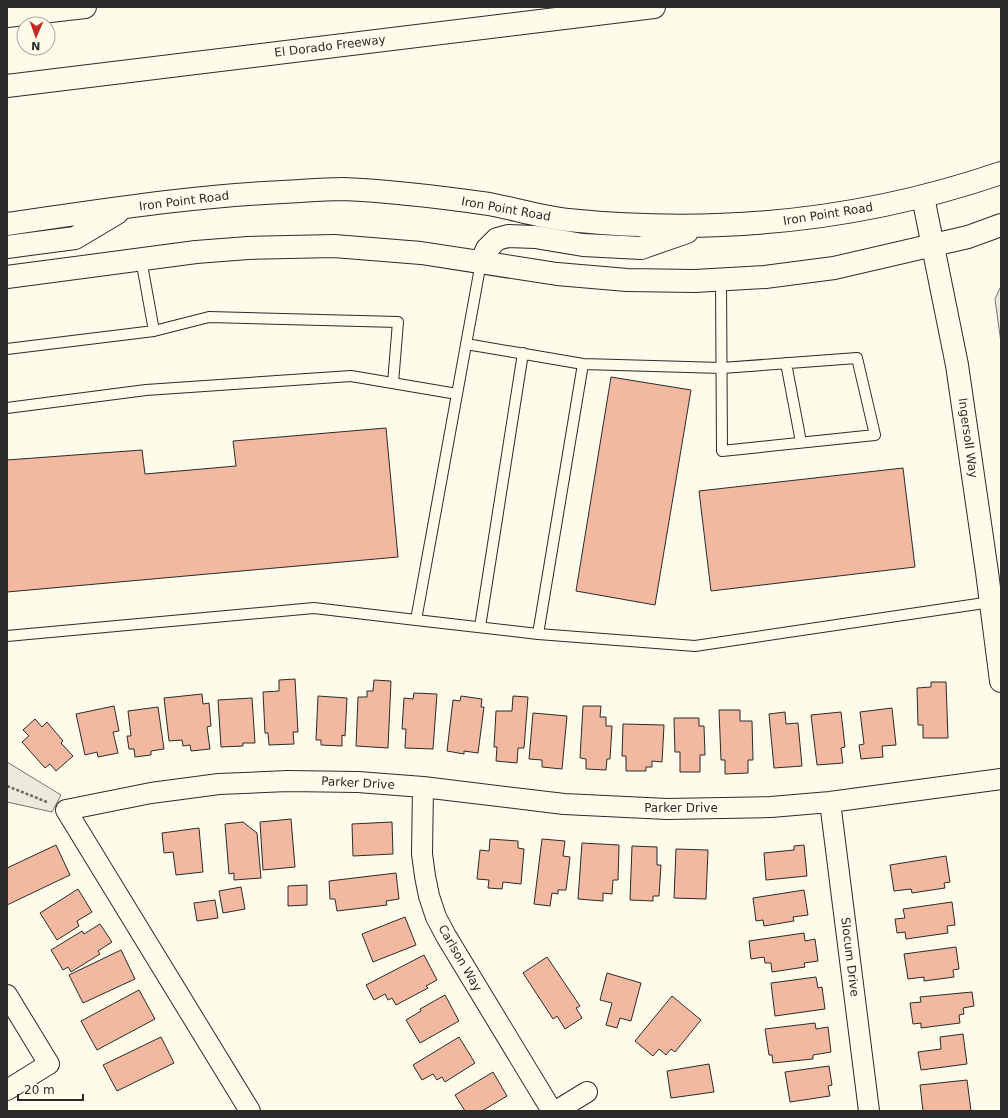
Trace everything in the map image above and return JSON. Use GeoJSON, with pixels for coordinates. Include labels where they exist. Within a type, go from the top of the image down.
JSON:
{"type":"FeatureCollection","features":[{"type":"Feature","properties":{"kind":"main road"},"geometry":{"type":"LineString","coordinates":[[7,16],[85,7]]}},
{"type":"Feature","properties":{"kind":"main road","name":"El Dorado Freeway"},"geometry":{"type":"LineString","coordinates":[[7,86],[654,7]]}},
{"type":"Feature","properties":{"kind":"main road","name":"Iron Point Road"},"geometry":{"type":"LineString","coordinates":[[7,224],[211,197],[255,193],[341,189],[416,194],[491,205],[565,219],[634,225],[703,226],[772,222],[841,214],[923,197],[1001,173]]}},
{"type":"Feature","properties":{"kind":"main road","name":"Ingersoll Way"},"geometry":{"type":"LineString","coordinates":[[923,197],[957,365],[988,572],[1001,681]]}},
{"type":"Feature","properties":{"kind":"main road"},"geometry":{"type":"LineString","coordinates":[[7,247],[75,238],[125,208]]}},
{"type":"Feature","properties":{"kind":"main road"},"geometry":{"type":"LineString","coordinates":[[7,277],[196,252],[248,248],[334,246],[421,253],[557,274],[627,280],[695,281],[765,277],[834,268],[968,237],[1001,225]]}},
{"type":"Feature","properties":{"kind":"main road"},"geometry":{"type":"LineString","coordinates":[[481,262],[487,249],[497,239],[508,236],[535,237],[582,245],[641,248],[703,226]]}},
{"type":"Feature","properties":{"kind":"street","name":"Parker Drive"},"geometry":{"type":"LineString","coordinates":[[66,810],[151,793],[219,784],[288,781],[358,782],[423,787],[564,804],[667,809],[771,807],[830,802],[1001,780]]}},
{"type":"Feature","properties":{"kind":"street","name":"Carlson Way"},"geometry":{"type":"LineString","coordinates":[[423,787],[422,854],[424,876],[436,917],[552,1111]]}},
{"type":"Feature","properties":{"kind":"street","name":"Slocum Drive"},"geometry":{"type":"LineString","coordinates":[[830,802],[869,1111]]}},
{"type":"Feature","properties":{"kind":"street"},"geometry":{"type":"LineString","coordinates":[[66,810],[250,1111]]}},
{"type":"Feature","properties":{"kind":"street"},"geometry":{"type":"LineString","coordinates":[[7,995],[49,1064],[7,1090]]}},
{"type":"Feature","properties":{"kind":"street"},"geometry":{"type":"LineString","coordinates":[[556,1111],[587,1092]]}},
{"type":"Feature","properties":{"kind":"lane"},"geometry":{"type":"LineString","coordinates":[[141,259],[154,331]]}},
{"type":"Feature","properties":{"kind":"lane"},"geometry":{"type":"LineString","coordinates":[[416,620],[481,262]]}},
{"type":"Feature","properties":{"kind":"lane"},"geometry":{"type":"LineString","coordinates":[[466,344],[583,364],[722,368],[857,358],[875,434],[722,451],[722,368],[721,279]]}},
{"type":"Feature","properties":{"kind":"lane"},"geometry":{"type":"LineString","coordinates":[[7,349],[154,331],[209,317],[398,322],[393,383]]}},
{"type":"Feature","properties":{"kind":"lane"},"geometry":{"type":"LineString","coordinates":[[480,627],[523,353]]}},
{"type":"Feature","properties":{"kind":"lane"},"geometry":{"type":"LineString","coordinates":[[786,363],[801,442]]}},
{"type":"Feature","properties":{"kind":"lane"},"geometry":{"type":"LineString","coordinates":[[538,634],[583,364]]}},
{"type":"Feature","properties":{"kind":"lane"},"geometry":{"type":"LineString","coordinates":[[7,408],[146,390],[343,376],[351,376],[457,394]]}},
{"type":"Feature","properties":{"kind":"lane"},"geometry":{"type":"LineString","coordinates":[[7,636],[314,608],[538,634],[695,646],[991,602]]}},
{"type":"Feature","properties":{"kind":"path"},"geometry":{"type":"LineString","coordinates":[[7,786],[66,810]]}},
{"type":"Feature","properties":{"kind":"shaded area"},"geometry":{"type":"Polygon","coordinates":[[[1001,286],[1001,343],[995,299],[1001,286]]]}},
{"type":"Feature","properties":{"kind":"shaded area"},"geometry":{"type":"Polygon","coordinates":[[[7,762],[61,795],[52,812],[7,802],[7,762]]]}},
{"type":"Feature","properties":{"kind":"building"},"geometry":{"type":"Polygon","coordinates":[[[611,377],[691,390],[655,605],[576,591],[611,377]]]}},
{"type":"Feature","properties":{"kind":"building"},"geometry":{"type":"Polygon","coordinates":[[[386,428],[398,557],[7,592],[7,460],[142,450],[145,474],[236,466],[233,441],[386,428]]]}},
{"type":"Feature","properties":{"kind":"building"},"geometry":{"type":"Polygon","coordinates":[[[903,468],[915,567],[711,591],[699,491],[903,468]]]}},
{"type":"Feature","properties":{"kind":"building"},"geometry":{"type":"Polygon","coordinates":[[[295,679],[298,732],[293,732],[294,744],[269,745],[268,733],[265,733],[263,692],[279,691],[279,680],[295,679]]]}},
{"type":"Feature","properties":{"kind":"building"},"geometry":{"type":"Polygon","coordinates":[[[374,680],[391,681],[388,748],[356,746],[358,697],[367,697],[367,691],[373,691],[374,680]]]}},
{"type":"Feature","properties":{"kind":"building"},"geometry":{"type":"Polygon","coordinates":[[[931,682],[946,682],[948,738],[923,738],[923,725],[918,725],[917,688],[931,687],[931,682]]]}},
{"type":"Feature","properties":{"kind":"building"},"geometry":{"type":"Polygon","coordinates":[[[414,693],[437,694],[433,749],[405,748],[406,729],[402,729],[404,698],[413,699],[414,693]]]}},
{"type":"Feature","properties":{"kind":"building"},"geometry":{"type":"Polygon","coordinates":[[[202,694],[203,704],[209,703],[211,726],[207,727],[210,749],[191,751],[190,745],[183,746],[182,740],[169,741],[164,698],[202,694]]]}},
{"type":"Feature","properties":{"kind":"building"},"geometry":{"type":"Polygon","coordinates":[[[318,696],[347,698],[345,736],[342,735],[342,746],[321,745],[321,740],[316,740],[318,696]]]}},
{"type":"Feature","properties":{"kind":"building"},"geometry":{"type":"Polygon","coordinates":[[[461,696],[482,699],[481,707],[484,707],[478,753],[464,751],[464,754],[447,751],[453,700],[460,701],[461,696]]]}},
{"type":"Feature","properties":{"kind":"building"},"geometry":{"type":"Polygon","coordinates":[[[513,696],[528,697],[524,748],[518,748],[517,763],[496,761],[497,747],[494,747],[496,711],[512,711],[513,696]]]}},
{"type":"Feature","properties":{"kind":"building"},"geometry":{"type":"Polygon","coordinates":[[[252,698],[255,743],[243,743],[243,746],[221,747],[218,700],[252,698]]]}},
{"type":"Feature","properties":{"kind":"building"},"geometry":{"type":"Polygon","coordinates":[[[114,706],[119,731],[113,732],[118,753],[98,757],[97,752],[85,755],[76,714],[114,706]]]}},
{"type":"Feature","properties":{"kind":"building"},"geometry":{"type":"Polygon","coordinates":[[[583,706],[601,706],[600,717],[606,717],[606,726],[612,726],[610,759],[607,759],[606,770],[586,769],[586,759],[580,758],[583,706]]]}},
{"type":"Feature","properties":{"kind":"building"},"geometry":{"type":"Polygon","coordinates":[[[158,707],[164,749],[151,751],[151,755],[135,757],[134,749],[129,749],[127,736],[131,736],[128,711],[158,707]]]}},
{"type":"Feature","properties":{"kind":"building"},"geometry":{"type":"Polygon","coordinates":[[[892,708],[896,745],[882,746],[883,757],[861,759],[859,745],[864,744],[860,712],[892,708]]]}},
{"type":"Feature","properties":{"kind":"building"},"geometry":{"type":"Polygon","coordinates":[[[719,710],[740,710],[740,721],[752,721],[753,760],[748,760],[748,773],[725,774],[725,760],[721,760],[719,710]]]}},
{"type":"Feature","properties":{"kind":"building"},"geometry":{"type":"Polygon","coordinates":[[[785,712],[786,724],[798,723],[802,766],[774,768],[769,714],[785,712]]]}},
{"type":"Feature","properties":{"kind":"building"},"geometry":{"type":"Polygon","coordinates":[[[841,712],[845,747],[841,748],[843,763],[817,765],[811,715],[841,712]]]}},
{"type":"Feature","properties":{"kind":"building"},"geometry":{"type":"Polygon","coordinates":[[[533,713],[567,716],[562,769],[542,767],[542,760],[529,759],[533,713]]]}},
{"type":"Feature","properties":{"kind":"building"},"geometry":{"type":"Polygon","coordinates":[[[674,718],[699,718],[699,726],[704,726],[705,755],[700,755],[700,772],[680,772],[680,752],[675,752],[674,718]]]}},
{"type":"Feature","properties":{"kind":"building"},"geometry":{"type":"Polygon","coordinates":[[[35,719],[42,727],[47,722],[63,741],[61,743],[73,756],[56,771],[50,764],[45,768],[22,742],[29,736],[23,730],[35,719]]]}},
{"type":"Feature","properties":{"kind":"building"},"geometry":{"type":"Polygon","coordinates":[[[623,724],[664,725],[662,762],[652,761],[652,767],[646,767],[646,771],[626,771],[626,756],[622,756],[623,724]]]}},
{"type":"Feature","properties":{"kind":"building"},"geometry":{"type":"Polygon","coordinates":[[[291,819],[295,867],[263,870],[260,822],[291,819]]]}},
{"type":"Feature","properties":{"kind":"building"},"geometry":{"type":"Polygon","coordinates":[[[243,822],[257,833],[261,878],[234,880],[234,873],[229,874],[225,824],[243,822]]]}},
{"type":"Feature","properties":{"kind":"building"},"geometry":{"type":"Polygon","coordinates":[[[392,822],[393,854],[353,856],[352,824],[392,822]]]}},
{"type":"Feature","properties":{"kind":"building"},"geometry":{"type":"Polygon","coordinates":[[[199,828],[203,872],[176,875],[173,852],[164,853],[162,833],[199,828]]]}},
{"type":"Feature","properties":{"kind":"building"},"geometry":{"type":"Polygon","coordinates":[[[490,839],[518,841],[518,848],[524,849],[521,884],[503,882],[502,889],[488,888],[489,880],[477,879],[480,850],[489,851],[490,839]]]}},
{"type":"Feature","properties":{"kind":"building"},"geometry":{"type":"Polygon","coordinates":[[[542,839],[565,841],[563,856],[570,857],[566,890],[558,890],[558,894],[552,893],[550,906],[534,904],[542,839]]]}},
{"type":"Feature","properties":{"kind":"building"},"geometry":{"type":"Polygon","coordinates":[[[582,843],[619,845],[618,880],[613,880],[612,894],[603,893],[603,901],[578,899],[582,843]]]}},
{"type":"Feature","properties":{"kind":"building"},"geometry":{"type":"Polygon","coordinates":[[[56,845],[70,875],[7,905],[7,868],[56,845]]]}},
{"type":"Feature","properties":{"kind":"building"},"geometry":{"type":"Polygon","coordinates":[[[804,845],[807,876],[766,880],[764,853],[794,850],[794,846],[804,845]]]}},
{"type":"Feature","properties":{"kind":"building"},"geometry":{"type":"Polygon","coordinates":[[[632,846],[657,847],[657,865],[661,865],[659,896],[653,896],[653,901],[630,900],[632,846]]]}},
{"type":"Feature","properties":{"kind":"building"},"geometry":{"type":"Polygon","coordinates":[[[676,849],[708,850],[706,899],[674,898],[676,849]]]}},
{"type":"Feature","properties":{"kind":"building"},"geometry":{"type":"Polygon","coordinates":[[[946,856],[950,882],[944,883],[945,888],[912,893],[911,889],[894,891],[890,865],[946,856]]]}},
{"type":"Feature","properties":{"kind":"building"},"geometry":{"type":"Polygon","coordinates":[[[396,873],[399,899],[386,901],[387,905],[337,911],[335,899],[330,899],[329,881],[396,873]]]}},
{"type":"Feature","properties":{"kind":"building"},"geometry":{"type":"Polygon","coordinates":[[[307,885],[307,905],[288,906],[288,886],[307,885]]]}},
{"type":"Feature","properties":{"kind":"building"},"geometry":{"type":"Polygon","coordinates":[[[241,887],[245,909],[223,913],[219,891],[241,887]]]}},
{"type":"Feature","properties":{"kind":"building"},"geometry":{"type":"Polygon","coordinates":[[[78,889],[92,912],[77,921],[79,926],[57,940],[40,913],[78,889]]]}},
{"type":"Feature","properties":{"kind":"building"},"geometry":{"type":"Polygon","coordinates":[[[804,890],[808,915],[793,917],[794,921],[764,926],[763,920],[756,921],[753,898],[804,890]]]}},
{"type":"Feature","properties":{"kind":"building"},"geometry":{"type":"Polygon","coordinates":[[[215,900],[218,918],[197,921],[194,903],[215,900]]]}},
{"type":"Feature","properties":{"kind":"building"},"geometry":{"type":"Polygon","coordinates":[[[952,902],[955,925],[947,926],[948,933],[906,939],[905,932],[897,933],[895,919],[905,918],[903,909],[952,902]]]}},
{"type":"Feature","properties":{"kind":"building"},"geometry":{"type":"Polygon","coordinates":[[[405,917],[416,945],[373,962],[362,934],[405,917]]]}},
{"type":"Feature","properties":{"kind":"building"},"geometry":{"type":"Polygon","coordinates":[[[100,924],[112,942],[98,951],[100,954],[71,972],[68,967],[63,970],[51,950],[82,931],[84,934],[100,924]]]}},
{"type":"Feature","properties":{"kind":"building"},"geometry":{"type":"Polygon","coordinates":[[[804,933],[805,941],[815,939],[818,961],[804,963],[805,967],[772,972],[771,963],[765,963],[764,957],[751,959],[749,941],[804,933]]]}},
{"type":"Feature","properties":{"kind":"building"},"geometry":{"type":"Polygon","coordinates":[[[956,947],[959,969],[953,970],[954,977],[924,981],[924,977],[908,979],[904,954],[956,947]]]}},
{"type":"Feature","properties":{"kind":"building"},"geometry":{"type":"Polygon","coordinates":[[[121,950],[135,979],[83,1003],[69,975],[121,950]]]}},
{"type":"Feature","properties":{"kind":"building"},"geometry":{"type":"Polygon","coordinates":[[[424,955],[437,980],[426,986],[428,988],[396,1005],[392,998],[388,1000],[385,994],[374,1000],[366,985],[424,955]]]}},
{"type":"Feature","properties":{"kind":"building"},"geometry":{"type":"Polygon","coordinates":[[[547,957],[580,1006],[576,1008],[582,1018],[565,1029],[557,1016],[553,1019],[523,973],[547,957]]]}},
{"type":"Feature","properties":{"kind":"building"},"geometry":{"type":"Polygon","coordinates":[[[607,973],[641,983],[631,1021],[620,1018],[617,1028],[606,1025],[612,1003],[600,1000],[607,973]]]}},
{"type":"Feature","properties":{"kind":"building"},"geometry":{"type":"Polygon","coordinates":[[[816,977],[818,988],[822,987],[825,1009],[775,1016],[771,983],[816,977]]]}},
{"type":"Feature","properties":{"kind":"building"},"geometry":{"type":"Polygon","coordinates":[[[139,990],[155,1019],[97,1050],[81,1021],[139,990]]]}},
{"type":"Feature","properties":{"kind":"building"},"geometry":{"type":"Polygon","coordinates":[[[972,992],[974,1006],[963,1008],[964,1014],[959,1015],[960,1023],[921,1028],[921,1023],[913,1024],[910,1003],[921,1002],[920,997],[972,992]]]}},
{"type":"Feature","properties":{"kind":"building"},"geometry":{"type":"Polygon","coordinates":[[[445,995],[459,1021],[420,1043],[406,1020],[421,1011],[420,1009],[445,995]]]}},
{"type":"Feature","properties":{"kind":"building"},"geometry":{"type":"Polygon","coordinates":[[[672,996],[701,1020],[675,1052],[671,1049],[666,1055],[659,1049],[653,1056],[635,1041],[672,996]]]}},
{"type":"Feature","properties":{"kind":"building"},"geometry":{"type":"Polygon","coordinates":[[[815,1023],[816,1029],[828,1027],[831,1052],[813,1055],[813,1059],[773,1063],[772,1055],[769,1055],[765,1029],[815,1023]]]}},
{"type":"Feature","properties":{"kind":"building"},"geometry":{"type":"Polygon","coordinates":[[[963,1034],[967,1064],[921,1070],[918,1052],[941,1049],[940,1037],[963,1034]]]}},
{"type":"Feature","properties":{"kind":"building"},"geometry":{"type":"Polygon","coordinates":[[[161,1037],[174,1063],[117,1091],[103,1065],[161,1037]]]}},
{"type":"Feature","properties":{"kind":"building"},"geometry":{"type":"Polygon","coordinates":[[[459,1037],[475,1063],[445,1082],[442,1077],[437,1080],[433,1074],[422,1080],[413,1065],[459,1037]]]}},
{"type":"Feature","properties":{"kind":"building"},"geometry":{"type":"Polygon","coordinates":[[[709,1064],[714,1092],[671,1098],[667,1071],[709,1064]]]}},
{"type":"Feature","properties":{"kind":"building"},"geometry":{"type":"Polygon","coordinates":[[[829,1066],[832,1085],[828,1086],[830,1096],[790,1102],[785,1072],[829,1066]]]}},
{"type":"Feature","properties":{"kind":"building"},"geometry":{"type":"Polygon","coordinates":[[[493,1072],[507,1096],[482,1111],[465,1111],[455,1095],[493,1072]]]}},
{"type":"Feature","properties":{"kind":"building"},"geometry":{"type":"Polygon","coordinates":[[[967,1080],[971,1111],[923,1111],[920,1085],[967,1080]]]}}]}
